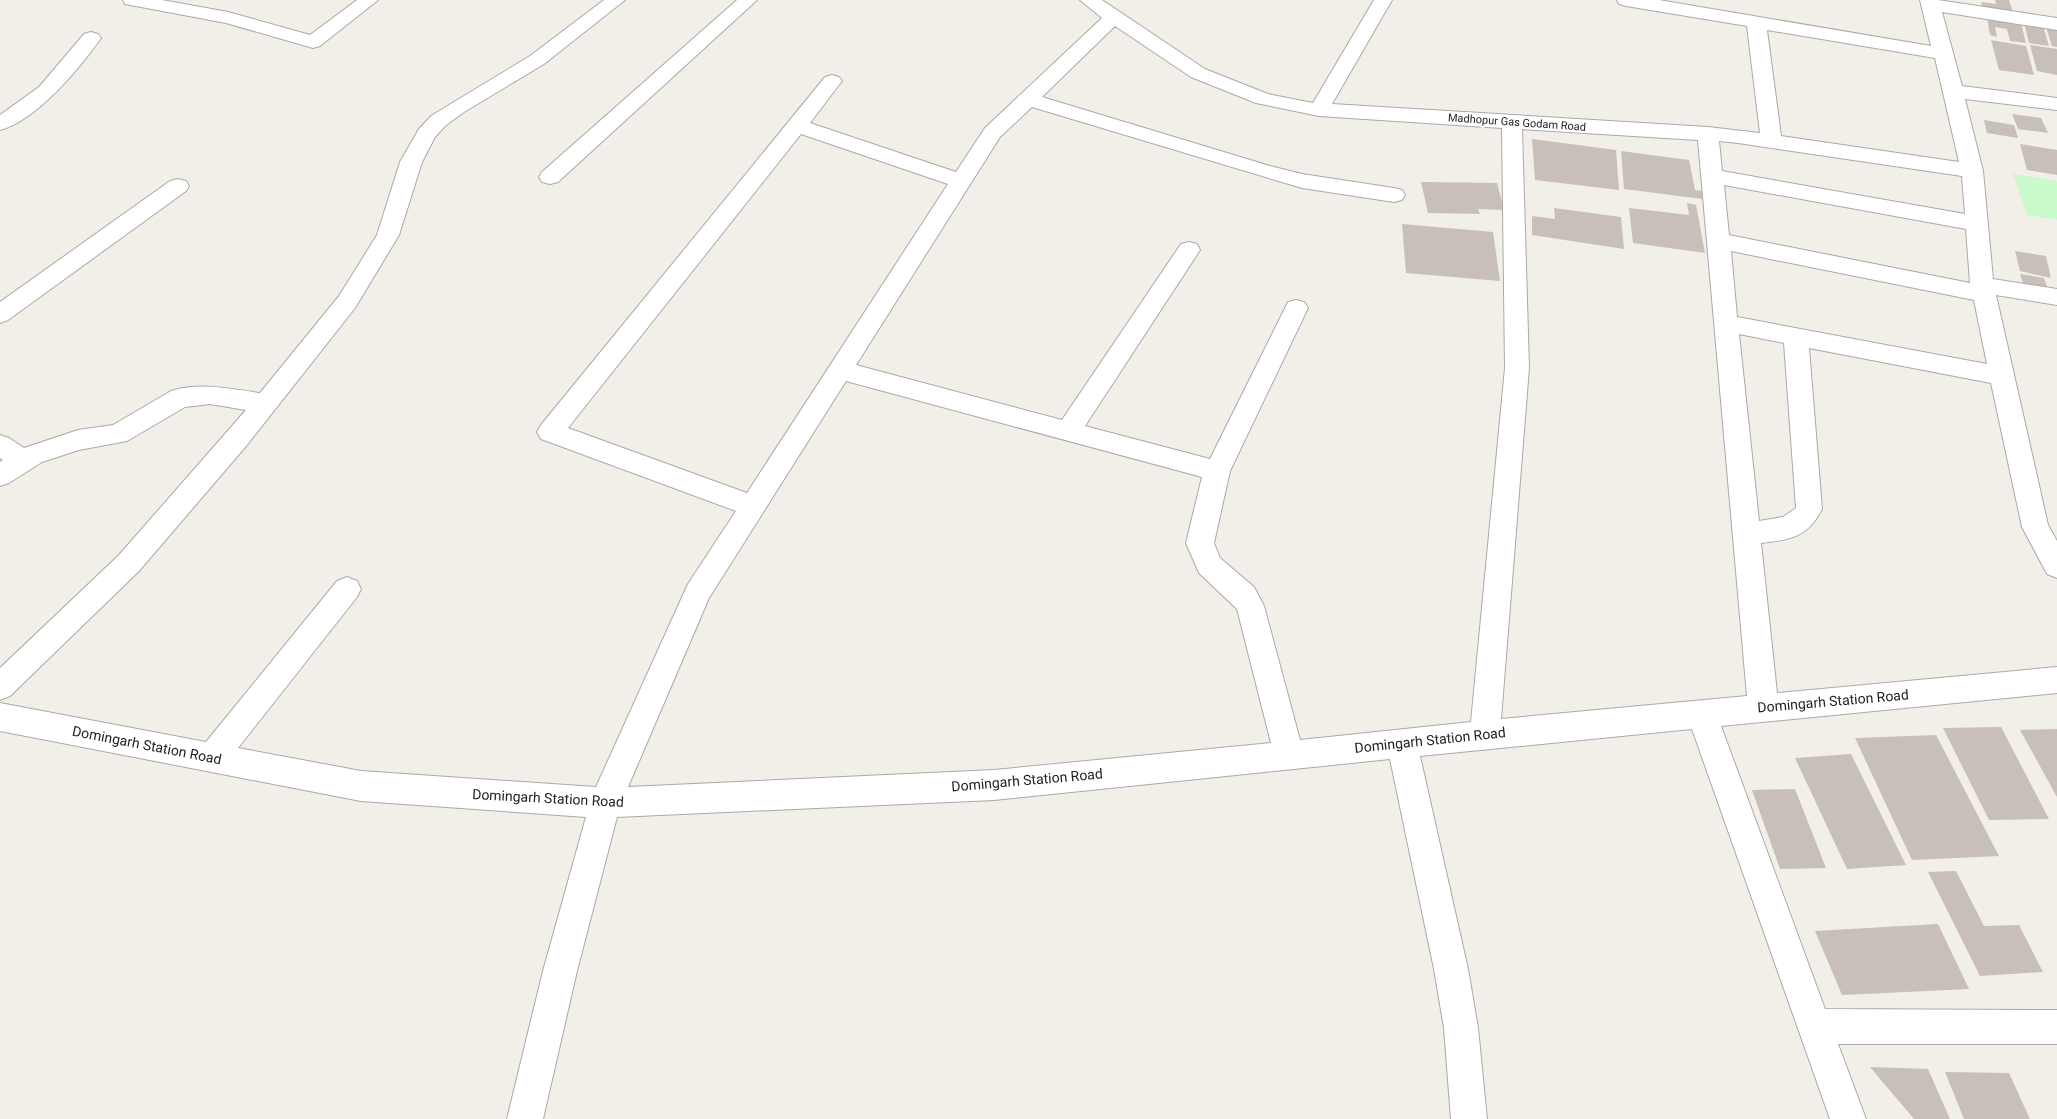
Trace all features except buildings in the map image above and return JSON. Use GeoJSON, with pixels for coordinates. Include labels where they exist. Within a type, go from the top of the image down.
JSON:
{"type":"FeatureCollection","features":[{"type":"Feature","properties":{"kind":"street"},"geometry":{"type":"LineString","coordinates":[[132,0],[228,18],[313,42],[369,0]]}},
{"type":"Feature","properties":{"kind":"street"},"geometry":{"type":"LineString","coordinates":[[0,687],[129,563],[266,404],[347,302],[380,250],[394,220],[411,162],[426,134],[457,108],[537,60],[616,0]]}},
{"type":"Feature","properties":{"kind":"street"},"geometry":{"type":"LineString","coordinates":[[550,177],[748,0]]}},
{"type":"Feature","properties":{"kind":"street","name":"Madhopur Gas Godam Road"},"geometry":{"type":"LineString","coordinates":[[1088,0],[1198,73],[1263,99],[1319,110],[1708,134],[1771,141],[1972,171]]}},
{"type":"Feature","properties":{"kind":"street"},"geometry":{"type":"LineString","coordinates":[[1319,110],[1383,0]]}},
{"type":"Feature","properties":{"kind":"street"},"geometry":{"type":"LineString","coordinates":[[1626,0],[1943,54]]}},
{"type":"Feature","properties":{"kind":"street"},"geometry":{"type":"LineString","coordinates":[[2057,24],[1929,3],[1954,91],[1972,171],[1984,290],[2035,527],[2057,566]]}},
{"type":"Feature","properties":{"kind":"street"},"geometry":{"type":"LineString","coordinates":[[525,1119],[560,971],[605,803],[698,592],[992,133],[1114,17]]}},
{"type":"Feature","properties":{"kind":"street"},"geometry":{"type":"LineString","coordinates":[[1756,22],[1771,141]]}},
{"type":"Feature","properties":{"kind":"street"},"geometry":{"type":"LineString","coordinates":[[0,124],[30,105],[46,91],[91,38]]}},
{"type":"Feature","properties":{"kind":"street"},"geometry":{"type":"LineString","coordinates":[[753,506],[550,432],[832,81]]}},
{"type":"Feature","properties":{"kind":"street"},"geometry":{"type":"LineString","coordinates":[[1954,91],[2057,104]]}},
{"type":"Feature","properties":{"kind":"street"},"geometry":{"type":"LineString","coordinates":[[1028,99],[1264,171],[1302,181],[1394,196]]}},
{"type":"Feature","properties":{"kind":"street"},"geometry":{"type":"LineString","coordinates":[[1485,734],[1517,368],[1512,122]]}},
{"type":"Feature","properties":{"kind":"street"},"geometry":{"type":"LineString","coordinates":[[796,125],[962,181]]}},
{"type":"Feature","properties":{"kind":"street"},"geometry":{"type":"LineString","coordinates":[[1708,134],[1763,707]]}},
{"type":"Feature","properties":{"kind":"street"},"geometry":{"type":"LineString","coordinates":[[1712,176],[1976,223]]}},
{"type":"Feature","properties":{"kind":"street"},"geometry":{"type":"LineString","coordinates":[[0,314],[178,186]]}},
{"type":"Feature","properties":{"kind":"street"},"geometry":{"type":"LineString","coordinates":[[1718,241],[1984,290],[2057,297]]}},
{"type":"Feature","properties":{"kind":"street"},"geometry":{"type":"LineString","coordinates":[[1068,431],[1189,250]]}},
{"type":"Feature","properties":{"kind":"street"},"geometry":{"type":"LineString","coordinates":[[1289,755],[1250,606],[1244,596],[1209,564],[1200,543],[1217,471],[1296,308]]}},
{"type":"Feature","properties":{"kind":"street"},"geometry":{"type":"LineString","coordinates":[[1726,323],[2002,376]]}},
{"type":"Feature","properties":{"kind":"street"},"geometry":{"type":"LineString","coordinates":[[1747,533],[1794,526],[1805,518],[1809,509],[1796,337]]}},
{"type":"Feature","properties":{"kind":"street"},"geometry":{"type":"LineString","coordinates":[[841,370],[1217,471]]}},
{"type":"Feature","properties":{"kind":"street"},"geometry":{"type":"LineString","coordinates":[[0,476],[23,460],[78,440],[118,434],[180,398],[210,395],[266,404]]}},
{"type":"Feature","properties":{"kind":"street"},"geometry":{"type":"LineString","coordinates":[[0,445],[23,460]]}},
{"type":"Feature","properties":{"kind":"street"},"geometry":{"type":"LineString","coordinates":[[212,758],[347,589]]}},
{"type":"Feature","properties":{"kind":"street","name":"Domingarh Station Road"},"geometry":{"type":"LineString","coordinates":[[0,717],[361,786],[605,803],[994,785],[1485,734],[2057,680]]}},
{"type":"Feature","properties":{"kind":"street"},"geometry":{"type":"LineString","coordinates":[[1702,713],[1848,1119]]}},
{"type":"Feature","properties":{"kind":"street"},"geometry":{"type":"LineString","coordinates":[[1402,743],[1451,969],[1461,1028],[1469,1119]]}},
{"type":"Feature","properties":{"kind":"street"},"geometry":{"type":"LineString","coordinates":[[1814,1026],[2057,1027]]}},
{"type":"Feature","properties":{"kind":"green space"},"geometry":{"type":"Polygon","coordinates":[[[2013,174],[2057,181],[2057,220],[2027,215],[2013,174]]]}}]}
